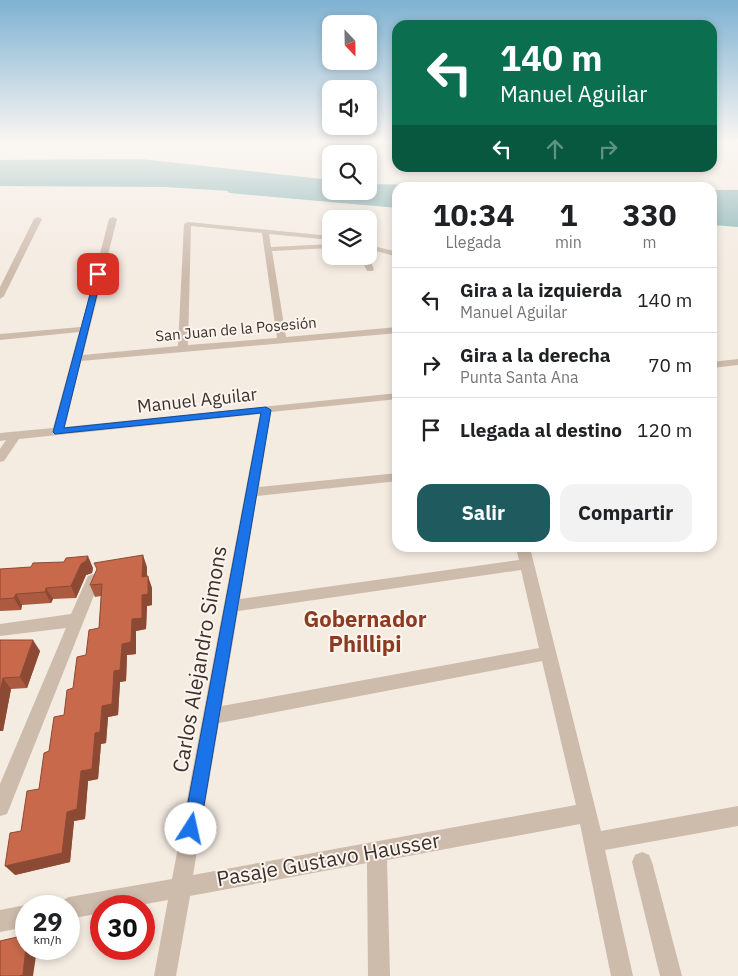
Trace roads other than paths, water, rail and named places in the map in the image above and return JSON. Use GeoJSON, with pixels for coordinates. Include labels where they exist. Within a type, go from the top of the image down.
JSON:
{"type":"FeatureCollection","features":[{"type":"Feature","properties":{"kind":"street"},"geometry":{"type":"LineString","coordinates":[[0,296],[38,219]]}},
{"type":"Feature","properties":{"kind":"street"},"geometry":{"type":"LineString","coordinates":[[58,432],[113,219]]}},
{"type":"Feature","properties":{"kind":"street"},"geometry":{"type":"LineString","coordinates":[[183,347],[188,224],[322,237]]}},
{"type":"Feature","properties":{"kind":"street"},"geometry":{"type":"LineString","coordinates":[[265,231],[282,340]]}},
{"type":"Feature","properties":{"kind":"street"},"geometry":{"type":"LineString","coordinates":[[267,249],[322,246]]}},
{"type":"Feature","properties":{"kind":"street"},"geometry":{"type":"LineString","coordinates":[[377,249],[392,253]]}},
{"type":"Feature","properties":{"kind":"street"},"geometry":{"type":"LineString","coordinates":[[0,337],[84,329]]}},
{"type":"Feature","properties":{"kind":"street","name":"San Juan de la Posesión"},"geometry":{"type":"LineString","coordinates":[[77,358],[183,347],[392,331]]}},
{"type":"Feature","properties":{"kind":"street"},"geometry":{"type":"LineString","coordinates":[[717,364],[738,362]]}},
{"type":"Feature","properties":{"kind":"street","name":"Manuel Aguilar"},"geometry":{"type":"LineString","coordinates":[[0,437],[392,397]]}},
{"type":"Feature","properties":{"kind":"street","name":"Carlos Alejandro Simons"},"geometry":{"type":"LineString","coordinates":[[165,976],[266,410]]}},
{"type":"Feature","properties":{"kind":"street"},"geometry":{"type":"LineString","coordinates":[[0,458],[15,436]]}},
{"type":"Feature","properties":{"kind":"street"},"geometry":{"type":"LineString","coordinates":[[252,492],[392,479]]}},
{"type":"Feature","properties":{"kind":"street"},"geometry":{"type":"LineString","coordinates":[[231,606],[525,556],[588,813],[622,976]]}},
{"type":"Feature","properties":{"kind":"street"},"geometry":{"type":"LineString","coordinates":[[0,807],[93,580]]}},
{"type":"Feature","properties":{"kind":"street"},"geometry":{"type":"LineString","coordinates":[[0,630],[77,620]]}},
{"type":"Feature","properties":{"kind":"street"},"geometry":{"type":"LineString","coordinates":[[212,716],[549,654]]}},
{"type":"Feature","properties":{"kind":"street","name":"Pasaje Gustavo Hausser"},"geometry":{"type":"LineString","coordinates":[[80,906],[588,813]]}},
{"type":"Feature","properties":{"kind":"street"},"geometry":{"type":"LineString","coordinates":[[594,842],[738,816]]}},
{"type":"Feature","properties":{"kind":"street"},"geometry":{"type":"LineString","coordinates":[[377,851],[379,976]]}},
{"type":"Feature","properties":{"kind":"street"},"geometry":{"type":"LineString","coordinates":[[642,862],[671,976]]}},
{"type":"Feature","properties":{"kind":"street"},"geometry":{"type":"LineString","coordinates":[[0,921],[15,918]]}},
{"type":"Feature","properties":{"kind":"water"},"geometry":{"type":"Polygon","coordinates":[[[90,187],[322,187],[322,196],[164,187],[90,187]]]}},
{"type":"Feature","properties":{"kind":"water"},"geometry":{"type":"Polygon","coordinates":[[[377,187],[392,187],[392,201],[377,200],[377,187]]]}},
{"type":"Feature","properties":{"kind":"water"},"geometry":{"type":"Polygon","coordinates":[[[717,190],[738,190],[738,227],[717,225],[717,190]]]}},
{"type":"Feature","properties":{"kind":"waterway"},"geometry":{"type":"LineString","coordinates":[[236,189],[392,202]]}},
{"type":"Feature","properties":{"kind":"district","name":"Gobernador Phillipi"},"geometry":{"type":"Point","coordinates":[365,630]}}]}
